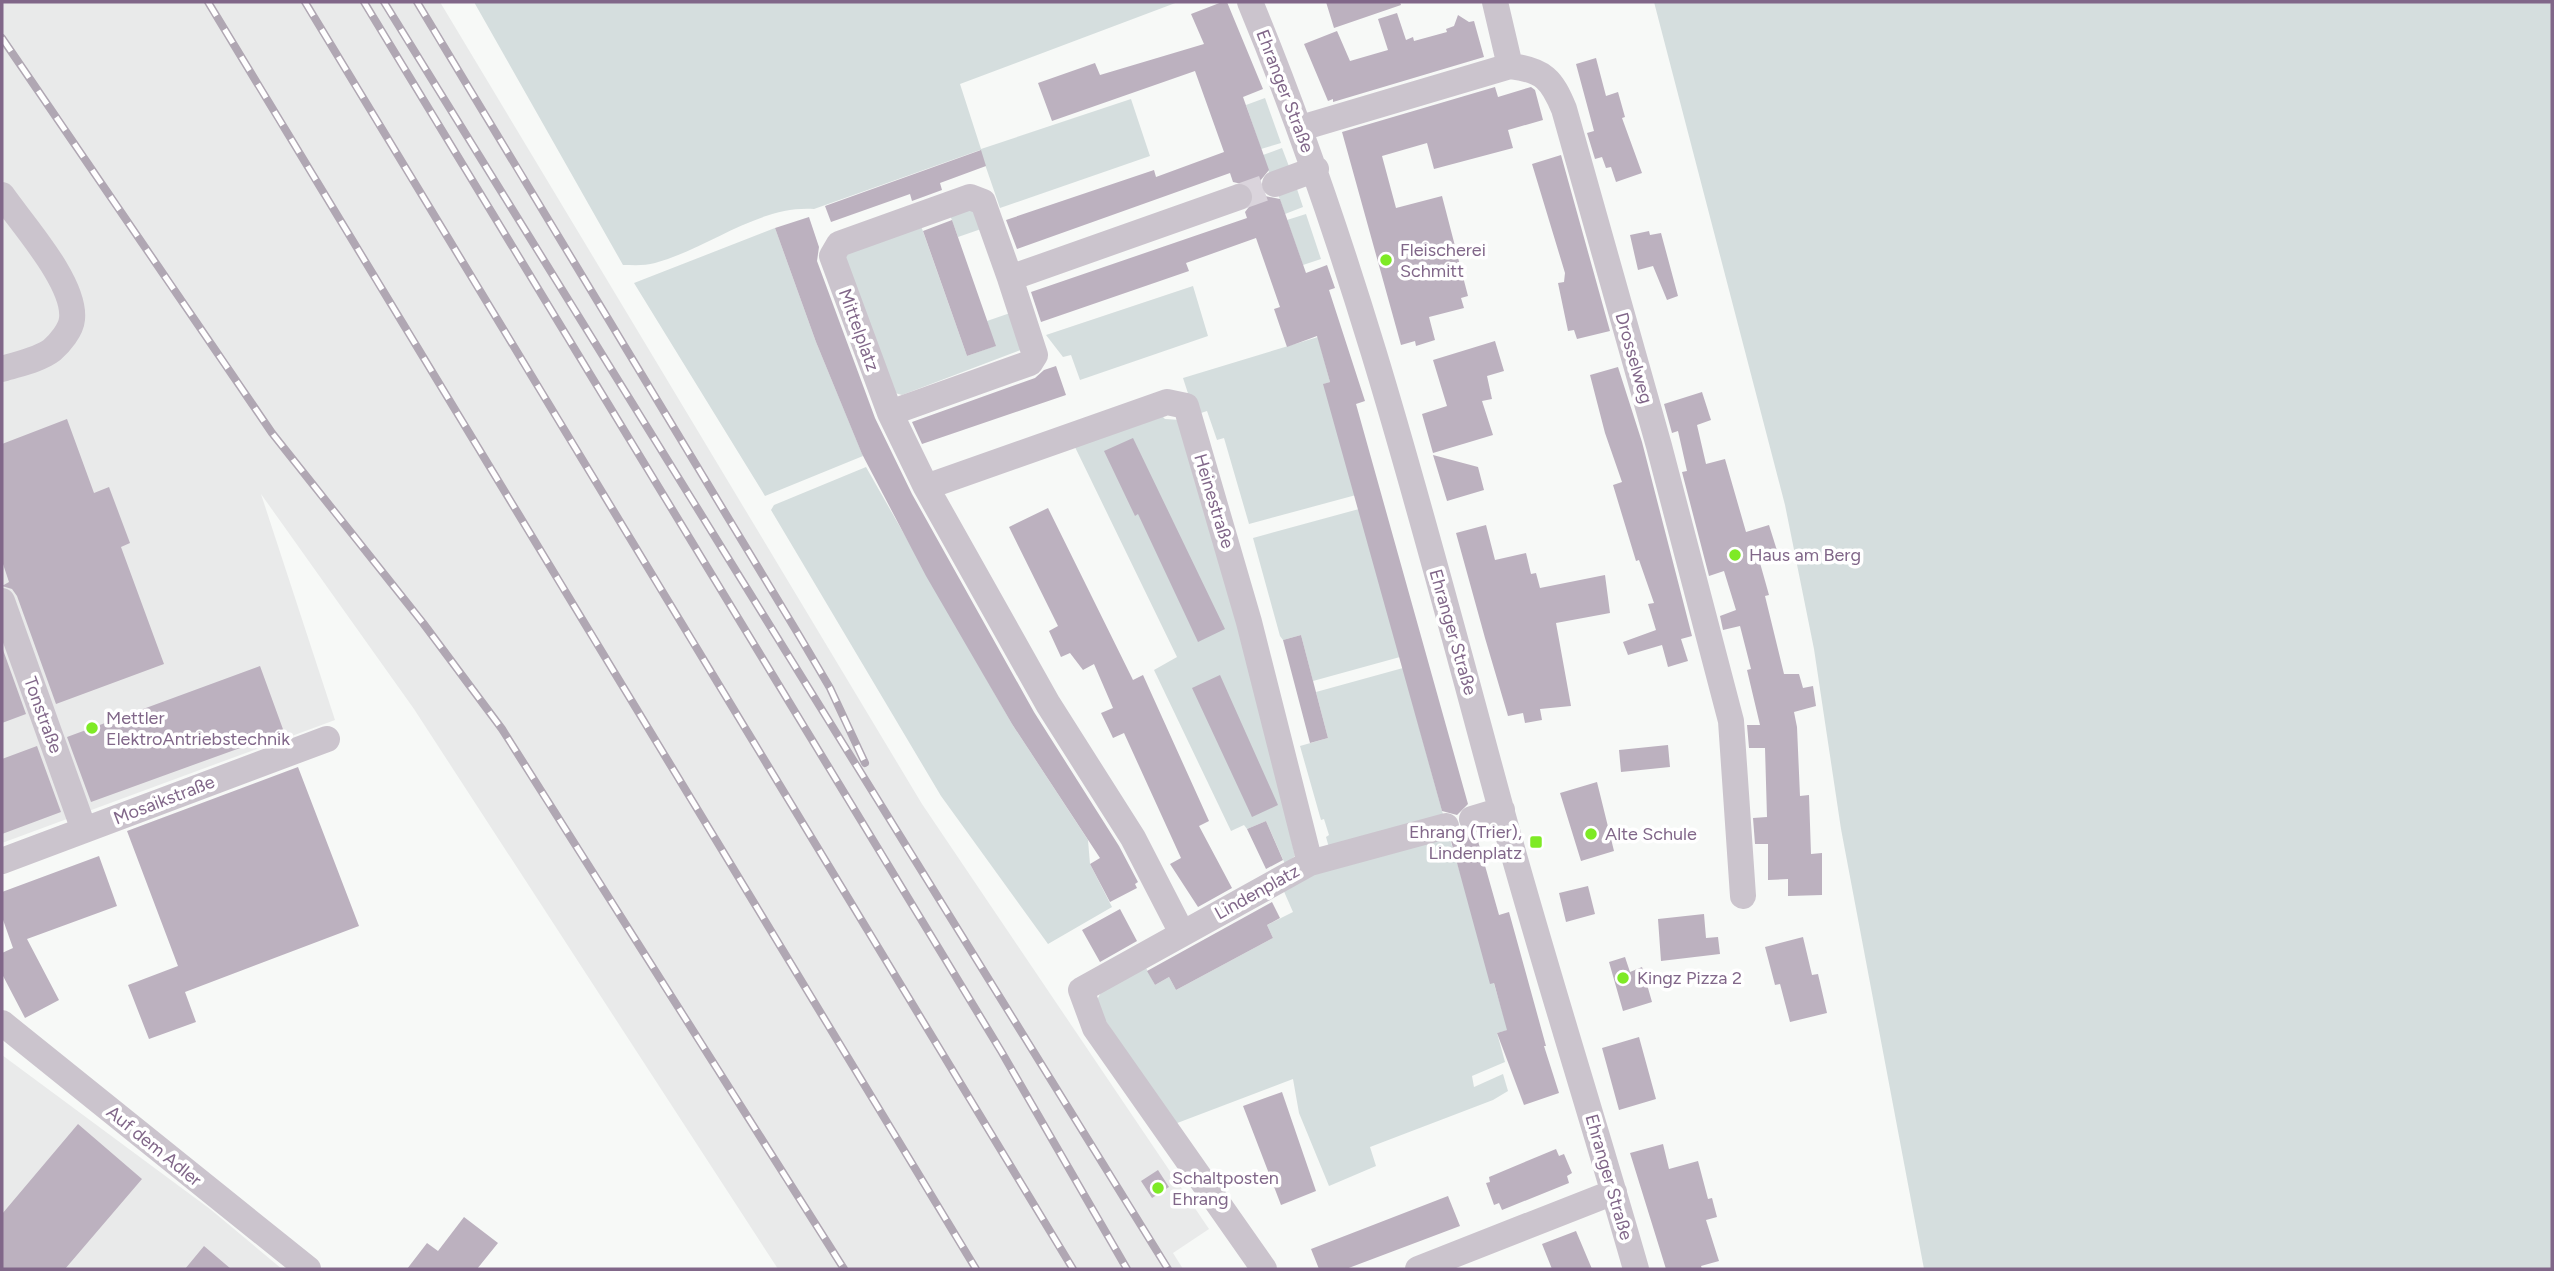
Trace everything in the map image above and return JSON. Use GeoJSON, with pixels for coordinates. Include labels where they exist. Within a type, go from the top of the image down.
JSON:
{"type":"FeatureCollection","features":[{"type":"Feature","properties":{"kind":"street","name":"Ehranger Straße"},"geometry":{"type":"LineString","coordinates":[[1250,2],[1316,169],[1367,328],[1502,810],[1636,1269]]}},
{"type":"Feature","properties":{"kind":"street"},"geometry":{"type":"LineString","coordinates":[[1301,128],[1510,66],[1495,2]]}},
{"type":"Feature","properties":{"kind":"street","name":"Drosselweg"},"geometry":{"type":"LineString","coordinates":[[1510,66],[1528,68],[1553,83],[1579,161],[1731,721],[1744,896]]}},
{"type":"Feature","properties":{"kind":"street"},"geometry":{"type":"LineString","coordinates":[[1275,184],[1316,169]]}},
{"type":"Feature","properties":{"kind":"street"},"geometry":{"type":"LineString","coordinates":[[2,195],[59,276],[69,297],[72,320],[63,338],[50,352],[2,369]]}},
{"type":"Feature","properties":{"kind":"street","name":"Mittelplatz"},"geometry":{"type":"LineString","coordinates":[[970,197],[983,202],[1010,278],[1035,355],[1030,363],[890,413],[831,256],[839,244],[970,197]]}},
{"type":"Feature","properties":{"kind":"street"},"geometry":{"type":"LineString","coordinates":[[1010,278],[1238,197]]}},
{"type":"Feature","properties":{"kind":"street","name":"Heinestraße"},"geometry":{"type":"LineString","coordinates":[[926,487],[1167,402],[1186,406],[1249,622],[1310,863]]}},
{"type":"Feature","properties":{"kind":"street"},"geometry":{"type":"LineString","coordinates":[[890,413],[926,487],[1048,704],[1133,838],[1182,933]]}},
{"type":"Feature","properties":{"kind":"street","name":"Tonstraße"},"geometry":{"type":"LineString","coordinates":[[2,601],[84,830]]}},
{"type":"Feature","properties":{"kind":"street","name":"Mosaikstraße"},"geometry":{"type":"LineString","coordinates":[[2,861],[327,739]]}},
{"type":"Feature","properties":{"kind":"street"},"geometry":{"type":"LineString","coordinates":[[1472,819],[1502,810]]}},
{"type":"Feature","properties":{"kind":"street","name":"Lindenplatz"},"geometry":{"type":"LineString","coordinates":[[1264,1269],[1095,1028],[1081,990],[1310,863],[1447,826]]}},
{"type":"Feature","properties":{"kind":"street","name":"Auf dem Adler"},"geometry":{"type":"LineString","coordinates":[[2,1023],[308,1269]]}},
{"type":"Feature","properties":{"kind":"street"},"geometry":{"type":"LineString","coordinates":[[1418,1269],[1614,1192]]}},
{"type":"Feature","properties":{"kind":"shaded area"},"geometry":{"type":"Polygon","coordinates":[[[2,2],[440,2],[922,804],[1209,1229],[1173,1253],[1183,1269],[778,1269],[414,709],[261,494],[335,720],[2,843],[2,2]]]}},
{"type":"Feature","properties":{"kind":"shaded area"},"geometry":{"type":"Polygon","coordinates":[[[474,2],[1178,2],[960,84],[981,149],[1131,99],[1150,156],[1000,208],[980,150],[814,209],[773,214],[651,264],[623,265],[474,2]]]}},
{"type":"Feature","properties":{"kind":"shaded area"},"geometry":{"type":"Polygon","coordinates":[[[1654,2],[2552,2],[2552,1269],[1924,1269],[1841,829],[1814,649],[1785,505],[1654,2]]]}},
{"type":"Feature","properties":{"kind":"shaded area"},"geometry":{"type":"Polygon","coordinates":[[[1265,98],[1281,143],[1261,149],[1246,105],[1265,98]]]}},
{"type":"Feature","properties":{"kind":"shaded area"},"geometry":{"type":"Polygon","coordinates":[[[1282,148],[1290,169],[1270,175],[1263,155],[1282,148]]]}},
{"type":"Feature","properties":{"kind":"shaded area"},"geometry":{"type":"Polygon","coordinates":[[[1296,186],[1303,207],[1285,214],[1278,194],[1296,186]]]}},
{"type":"Feature","properties":{"kind":"shaded area"},"geometry":{"type":"Polygon","coordinates":[[[963,205],[977,209],[984,228],[958,237],[949,212],[920,223],[967,356],[995,346],[987,321],[1013,312],[1023,349],[902,395],[895,393],[843,254],[963,205]]]}},
{"type":"Feature","properties":{"kind":"shaded area"},"geometry":{"type":"Polygon","coordinates":[[[1306,214],[1321,259],[1303,265],[1287,220],[1306,214]]]}},
{"type":"Feature","properties":{"kind":"shaded area"},"geometry":{"type":"Polygon","coordinates":[[[775,228],[816,342],[863,456],[765,496],[634,283],[775,228]]]}},
{"type":"Feature","properties":{"kind":"shaded area"},"geometry":{"type":"Polygon","coordinates":[[[1193,286],[1208,336],[1080,380],[1071,355],[1063,357],[1046,335],[1193,286]]]}},
{"type":"Feature","properties":{"kind":"shaded area"},"geometry":{"type":"Polygon","coordinates":[[[1318,337],[1330,382],[1324,384],[1356,495],[1249,524],[1224,438],[1217,440],[1207,411],[1195,415],[1183,378],[1318,337]]]}},
{"type":"Feature","properties":{"kind":"shaded area"},"geometry":{"type":"Polygon","coordinates":[[[1160,414],[1165,419],[1181,420],[1242,626],[1295,856],[1285,864],[1266,821],[1247,829],[1244,825],[1231,831],[1154,670],[1177,657],[1074,445],[1160,414]]]}},
{"type":"Feature","properties":{"kind":"shaded area"},"geometry":{"type":"Polygon","coordinates":[[[866,467],[1012,724],[1088,840],[1090,864],[1112,907],[1048,944],[941,796],[771,510],[774,505],[866,467]]]}},
{"type":"Feature","properties":{"kind":"shaded area"},"geometry":{"type":"Polygon","coordinates":[[[1359,509],[1400,657],[1313,681],[1301,635],[1283,640],[1280,636],[1253,538],[1359,509]]]}},
{"type":"Feature","properties":{"kind":"shaded area"},"geometry":{"type":"Polygon","coordinates":[[[1403,668],[1444,818],[1330,851],[1326,837],[1329,835],[1324,819],[1321,820],[1300,746],[1328,738],[1316,692],[1403,668]]]}},
{"type":"Feature","properties":{"kind":"shaded area"},"geometry":{"type":"Polygon","coordinates":[[[1448,833],[1508,1030],[1497,1033],[1505,1062],[1472,1076],[1474,1087],[1503,1074],[1508,1091],[1493,1100],[1370,1147],[1376,1166],[1329,1186],[1299,1113],[1293,1079],[1172,1125],[1095,1004],[1101,992],[1144,964],[1155,985],[1169,977],[1176,990],[1273,938],[1267,925],[1293,912],[1282,887],[1323,868],[1448,833]]]}},
{"type":"Feature","properties":{"kind":"shaded area"},"geometry":{"type":"Polygon","coordinates":[[[2,1055],[210,1209],[282,1269],[2,1269],[2,1055]]]}},
{"type":"Feature","properties":{"kind":"building"},"geometry":{"type":"Polygon","coordinates":[[[1227,2],[1263,89],[1243,97],[1269,170],[1260,181],[1261,190],[1265,196],[1280,199],[1306,273],[1327,265],[1335,288],[1329,290],[1365,401],[1356,404],[1468,804],[1457,815],[1442,811],[1323,384],[1330,382],[1317,336],[1287,347],[1274,309],[1280,307],[1256,238],[1186,263],[1189,271],[1041,322],[1031,292],[1247,218],[1245,212],[1255,199],[1250,186],[1233,182],[1230,173],[1017,249],[1006,220],[1154,170],[1156,177],[1224,152],[1195,71],[1052,121],[1038,83],[1095,63],[1100,75],[1204,44],[1191,14],[1227,2]]]}},
{"type":"Feature","properties":{"kind":"building"},"geometry":{"type":"Polygon","coordinates":[[[1326,2],[1400,2],[1401,5],[1334,28],[1326,2]]]}},
{"type":"Feature","properties":{"kind":"building"},"geometry":{"type":"Polygon","coordinates":[[[1397,13],[1406,40],[1413,37],[1414,41],[1447,32],[1446,29],[1454,26],[1458,15],[1469,22],[1474,21],[1484,57],[1333,102],[1333,99],[1328,101],[1304,44],[1337,31],[1350,61],[1388,50],[1378,19],[1397,13]]]}},
{"type":"Feature","properties":{"kind":"building"},"geometry":{"type":"Polygon","coordinates":[[[1596,58],[1606,96],[1618,92],[1625,117],[1622,118],[1642,173],[1616,182],[1611,167],[1606,168],[1602,157],[1595,159],[1587,133],[1594,131],[1576,64],[1596,58]]]}},
{"type":"Feature","properties":{"kind":"building"},"geometry":{"type":"Polygon","coordinates":[[[1495,87],[1498,97],[1531,87],[1535,90],[1543,120],[1508,130],[1513,148],[1434,169],[1427,143],[1382,156],[1396,208],[1442,196],[1468,296],[1461,298],[1464,308],[1429,317],[1435,340],[1416,346],[1415,341],[1401,345],[1342,132],[1495,87]]]}},
{"type":"Feature","properties":{"kind":"building"},"geometry":{"type":"Polygon","coordinates":[[[981,150],[986,166],[940,183],[942,190],[912,201],[910,194],[831,222],[825,206],[981,150]]]}},
{"type":"Feature","properties":{"kind":"building"},"geometry":{"type":"Polygon","coordinates":[[[1561,155],[1610,331],[1577,339],[1574,330],[1568,331],[1558,283],[1564,282],[1565,273],[1532,164],[1561,155]]]}},
{"type":"Feature","properties":{"kind":"building"},"geometry":{"type":"Polygon","coordinates":[[[809,217],[819,247],[817,261],[875,418],[912,494],[1034,712],[1119,846],[1138,882],[1135,884],[1137,888],[1110,902],[1090,864],[1100,858],[1012,724],[926,576],[862,454],[816,342],[775,228],[809,217]]]}},
{"type":"Feature","properties":{"kind":"building"},"geometry":{"type":"Polygon","coordinates":[[[952,220],[996,346],[967,356],[923,231],[952,220]]]}},
{"type":"Feature","properties":{"kind":"building"},"geometry":{"type":"Polygon","coordinates":[[[1649,231],[1650,235],[1661,233],[1678,296],[1667,300],[1653,266],[1638,270],[1630,235],[1649,231]]]}},
{"type":"Feature","properties":{"kind":"building"},"geometry":{"type":"Polygon","coordinates":[[[1495,341],[1504,371],[1487,376],[1492,399],[1482,401],[1493,435],[1433,453],[1422,414],[1447,406],[1433,360],[1495,341]]]}},
{"type":"Feature","properties":{"kind":"building"},"geometry":{"type":"Polygon","coordinates":[[[1056,366],[1066,395],[922,444],[912,422],[1035,378],[1044,370],[1056,366]]]}},
{"type":"Feature","properties":{"kind":"building"},"geometry":{"type":"Polygon","coordinates":[[[1618,367],[1642,442],[1692,636],[1681,639],[1688,661],[1668,667],[1662,645],[1628,655],[1623,642],[1656,630],[1648,604],[1654,603],[1639,560],[1636,561],[1613,485],[1622,482],[1605,433],[1590,375],[1618,367]]]}},
{"type":"Feature","properties":{"kind":"building"},"geometry":{"type":"Polygon","coordinates":[[[1702,392],[1711,420],[1697,425],[1706,464],[1725,459],[1746,532],[1769,525],[1779,557],[1760,563],[1784,674],[1799,674],[1803,688],[1813,686],[1816,706],[1794,712],[1800,796],[1809,795],[1811,854],[1822,853],[1822,895],[1788,896],[1788,879],[1768,880],[1768,844],[1755,844],[1753,818],[1767,817],[1765,748],[1749,748],[1747,725],[1760,725],[1747,670],[1751,669],[1740,626],[1723,630],[1720,616],[1736,610],[1724,571],[1709,576],[1682,472],[1687,471],[1678,431],[1672,433],[1664,404],[1702,392]]]}},
{"type":"Feature","properties":{"kind":"building"},"geometry":{"type":"Polygon","coordinates":[[[67,419],[94,493],[109,487],[130,543],[121,547],[164,664],[56,704],[17,596],[12,589],[2,586],[9,582],[2,561],[2,444],[67,419]]]}},
{"type":"Feature","properties":{"kind":"building"},"geometry":{"type":"Polygon","coordinates":[[[1133,438],[1225,629],[1198,642],[1138,514],[1135,516],[1104,451],[1133,438]]]}},
{"type":"Feature","properties":{"kind":"building"},"geometry":{"type":"Polygon","coordinates":[[[1433,455],[1478,467],[1484,490],[1447,501],[1433,455]]]}},
{"type":"Feature","properties":{"kind":"building"},"geometry":{"type":"Polygon","coordinates":[[[1048,508],[1133,680],[1143,675],[1209,821],[1199,826],[1232,888],[1198,907],[1170,864],[1181,858],[1124,733],[1113,738],[1101,713],[1113,708],[1094,664],[1083,670],[1070,653],[1061,657],[1049,631],[1058,626],[1009,527],[1048,508]]]}},
{"type":"Feature","properties":{"kind":"building"},"geometry":{"type":"Polygon","coordinates":[[[1486,525],[1495,560],[1526,553],[1531,574],[1536,573],[1540,588],[1605,575],[1610,613],[1556,623],[1571,706],[1540,709],[1542,720],[1525,723],[1523,713],[1508,716],[1485,638],[1456,533],[1486,525]]]}},
{"type":"Feature","properties":{"kind":"building"},"geometry":{"type":"Polygon","coordinates":[[[1301,635],[1328,738],[1310,743],[1283,640],[1301,635]]]}},
{"type":"Feature","properties":{"kind":"building"},"geometry":{"type":"Polygon","coordinates":[[[2,647],[26,714],[2,723],[2,647]]]}},
{"type":"Feature","properties":{"kind":"building"},"geometry":{"type":"Polygon","coordinates":[[[260,666],[284,732],[91,802],[67,737],[260,666]]]}},
{"type":"Feature","properties":{"kind":"building"},"geometry":{"type":"Polygon","coordinates":[[[1220,675],[1278,805],[1252,817],[1192,688],[1220,675]]]}},
{"type":"Feature","properties":{"kind":"building"},"geometry":{"type":"Polygon","coordinates":[[[1668,745],[1670,767],[1621,772],[1619,750],[1668,745]]]}},
{"type":"Feature","properties":{"kind":"building"},"geometry":{"type":"Polygon","coordinates":[[[37,746],[61,812],[2,834],[2,759],[37,746]]]}},
{"type":"Feature","properties":{"kind":"building"},"geometry":{"type":"Polygon","coordinates":[[[298,767],[359,926],[185,992],[196,1022],[149,1039],[128,985],[178,966],[127,831],[298,767]]]}},
{"type":"Feature","properties":{"kind":"building","name":"Alte Schule"},"geometry":{"type":"Polygon","coordinates":[[[1597,782],[1614,851],[1581,861],[1560,793],[1597,782]]]}},
{"type":"Feature","properties":{"kind":"building"},"geometry":{"type":"Polygon","coordinates":[[[1266,821],[1283,860],[1266,869],[1247,829],[1266,821]]]}},
{"type":"Feature","properties":{"kind":"building"},"geometry":{"type":"Polygon","coordinates":[[[1461,830],[1476,834],[1499,915],[1509,912],[1559,1093],[1524,1105],[1497,1033],[1507,1030],[1494,983],[1490,984],[1451,841],[1461,830]]]}},
{"type":"Feature","properties":{"kind":"building"},"geometry":{"type":"Polygon","coordinates":[[[99,856],[117,906],[27,939],[59,1000],[25,1018],[2,974],[2,953],[13,948],[2,917],[2,892],[99,856]]]}},
{"type":"Feature","properties":{"kind":"building"},"geometry":{"type":"Polygon","coordinates":[[[1588,886],[1595,914],[1566,922],[1559,893],[1588,886]]]}},
{"type":"Feature","properties":{"kind":"building"},"geometry":{"type":"Polygon","coordinates":[[[1272,902],[1280,918],[1267,925],[1273,938],[1176,990],[1169,977],[1155,985],[1147,971],[1272,902]]]}},
{"type":"Feature","properties":{"kind":"building"},"geometry":{"type":"Polygon","coordinates":[[[1120,909],[1137,941],[1100,962],[1082,930],[1120,909]]]}},
{"type":"Feature","properties":{"kind":"building"},"geometry":{"type":"Polygon","coordinates":[[[1704,914],[1706,938],[1718,937],[1720,954],[1661,961],[1658,919],[1704,914]]]}},
{"type":"Feature","properties":{"kind":"building"},"geometry":{"type":"Polygon","coordinates":[[[1803,937],[1812,975],[1818,974],[1827,1013],[1790,1022],[1780,984],[1775,985],[1765,947],[1803,937]]]}},
{"type":"Feature","properties":{"kind":"building"},"geometry":{"type":"Polygon","coordinates":[[[1625,957],[1630,972],[1642,967],[1652,1002],[1623,1011],[1609,962],[1625,957]]]}},
{"type":"Feature","properties":{"kind":"building"},"geometry":{"type":"Polygon","coordinates":[[[1639,1037],[1656,1099],[1619,1110],[1602,1048],[1639,1037]]]}},
{"type":"Feature","properties":{"kind":"building"},"geometry":{"type":"Polygon","coordinates":[[[1282,1092],[1316,1191],[1281,1205],[1243,1106],[1282,1092]]]}},
{"type":"Feature","properties":{"kind":"building"},"geometry":{"type":"Polygon","coordinates":[[[78,1124],[142,1179],[65,1269],[2,1269],[2,1214],[78,1124]]]}},
{"type":"Feature","properties":{"kind":"building"},"geometry":{"type":"Polygon","coordinates":[[[1663,1144],[1669,1169],[1698,1161],[1708,1199],[1712,1198],[1717,1217],[1706,1220],[1719,1261],[1701,1266],[1702,1269],[1666,1269],[1630,1153],[1663,1144]]]}},
{"type":"Feature","properties":{"kind":"building"},"geometry":{"type":"Polygon","coordinates":[[[1556,1149],[1559,1156],[1564,1154],[1572,1173],[1567,1176],[1569,1183],[1502,1210],[1499,1203],[1494,1205],[1486,1183],[1490,1182],[1489,1177],[1556,1149]]]}},
{"type":"Feature","properties":{"kind":"building"},"geometry":{"type":"Polygon","coordinates":[[[1158,1170],[1169,1187],[1152,1198],[1141,1181],[1158,1170]]]}},
{"type":"Feature","properties":{"kind":"building"},"geometry":{"type":"Polygon","coordinates":[[[1448,1196],[1460,1226],[1346,1269],[1319,1269],[1311,1249],[1448,1196]]]}},
{"type":"Feature","properties":{"kind":"building"},"geometry":{"type":"Polygon","coordinates":[[[464,1217],[498,1243],[477,1269],[407,1269],[427,1243],[438,1251],[464,1217]]]}},
{"type":"Feature","properties":{"kind":"building"},"geometry":{"type":"Polygon","coordinates":[[[1576,1231],[1592,1269],[1552,1269],[1542,1244],[1576,1231]]]}},
{"type":"Feature","properties":{"kind":"building"},"geometry":{"type":"Polygon","coordinates":[[[204,1246],[231,1269],[185,1269],[204,1246]]]}},
{"type":"Feature","properties":{"kind":"tunnel"},"geometry":{"type":"LineString","coordinates":[[1239,197],[1275,184]]}},
{"type":"Feature","properties":{"kind":"railway"},"geometry":{"type":"LineString","coordinates":[[208,2],[976,1269]]}},
{"type":"Feature","properties":{"kind":"railway"},"geometry":{"type":"LineString","coordinates":[[305,2],[1073,1269]]}},
{"type":"Feature","properties":{"kind":"railway"},"geometry":{"type":"LineString","coordinates":[[364,2],[1001,1051],[1127,1269]]}},
{"type":"Feature","properties":{"kind":"railway"},"geometry":{"type":"LineString","coordinates":[[384,2],[1168,1269]]}},
{"type":"Feature","properties":{"kind":"railway"},"geometry":{"type":"LineString","coordinates":[[417,2],[800,637],[830,688],[865,763]]}},
{"type":"Feature","properties":{"kind":"railway"},"geometry":{"type":"LineString","coordinates":[[2,38],[272,433],[423,623],[502,729],[844,1269]]}},
{"type":"Feature","properties":{"kind":"place","name":"Fleischerei Schmitt"},"geometry":{"type":"Point","coordinates":[1386,260]}},
{"type":"Feature","properties":{"kind":"place","name":"Haus am Berg"},"geometry":{"type":"Point","coordinates":[1735,555]}},
{"type":"Feature","properties":{"kind":"place","name":"Mettler ElektroAntriebstechnik"},"geometry":{"type":"Point","coordinates":[92,728]}},
{"type":"Feature","properties":{"kind":"place","name":"Alte Schule"},"geometry":{"type":"Point","coordinates":[1591,834]}},
{"type":"Feature","properties":{"kind":"place","name":"Ehrang (Trier), Lindenplatz"},"geometry":{"type":"Point","coordinates":[1536,842]}},
{"type":"Feature","properties":{"kind":"place","name":"Kingz Pizza 2"},"geometry":{"type":"Point","coordinates":[1623,978]}},
{"type":"Feature","properties":{"kind":"place","name":"Schaltposten Ehrang"},"geometry":{"type":"Point","coordinates":[1158,1188]}}]}
